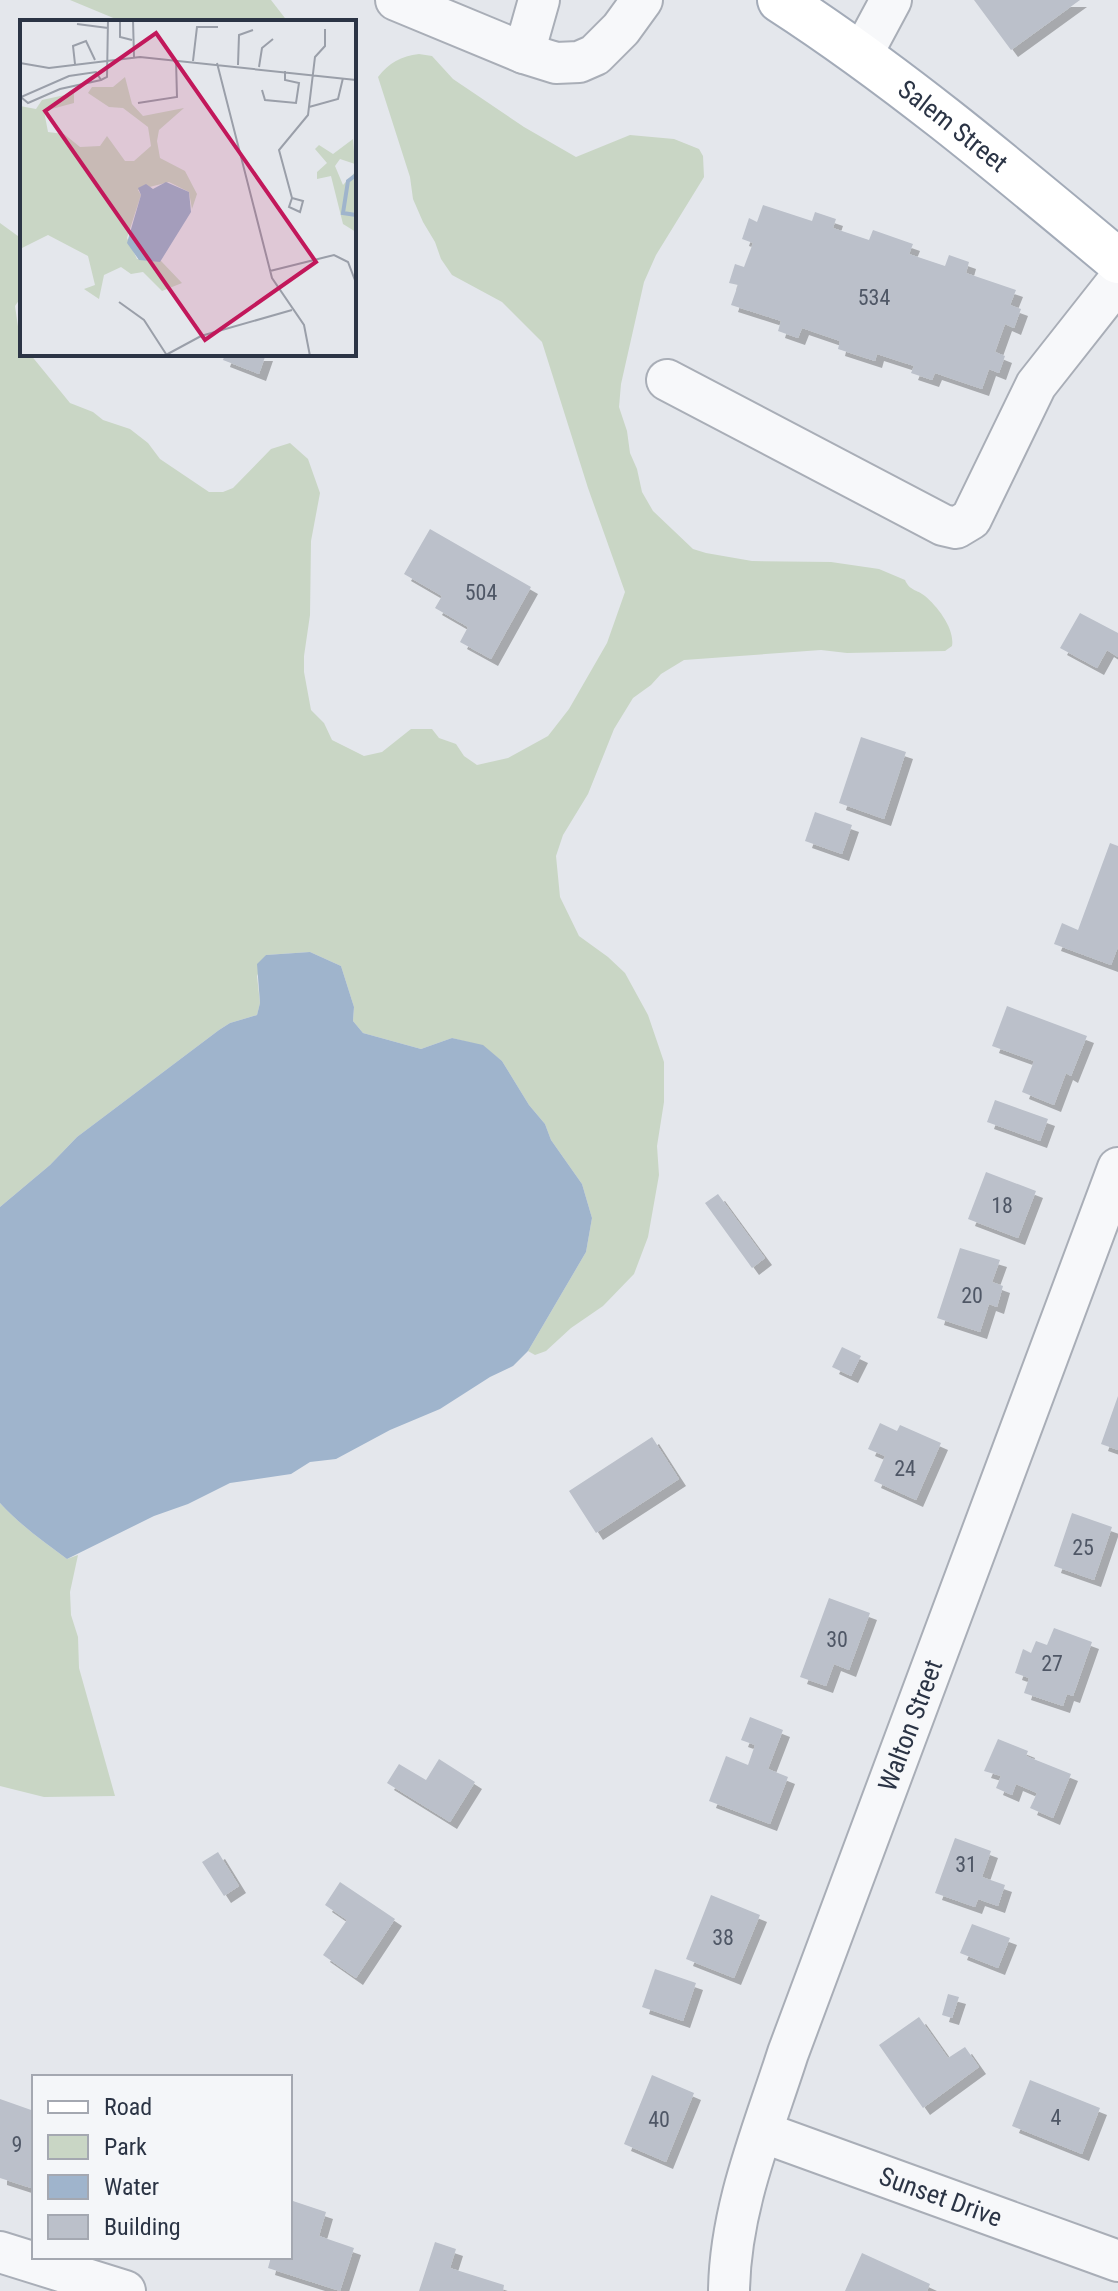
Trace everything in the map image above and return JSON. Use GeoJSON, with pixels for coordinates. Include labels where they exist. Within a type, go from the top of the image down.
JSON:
{"type":"FeatureCollection","features":[{"type":"Feature","properties":{"kind":"main road","name":"Salem Street"},"geometry":{"type":"LineString","coordinates":[[780,0],[861,56],[1028,185],[1118,261]]}},
{"type":"Feature","properties":{"kind":"street"},"geometry":{"type":"LineString","coordinates":[[396,0],[524,53],[556,63],[579,62],[595,55],[621,29],[642,0]]}},
{"type":"Feature","properties":{"kind":"street"},"geometry":{"type":"LineString","coordinates":[[524,53],[539,0]]}},
{"type":"Feature","properties":{"kind":"street"},"geometry":{"type":"LineString","coordinates":[[861,56],[891,0]]}},
{"type":"Feature","properties":{"kind":"street"},"geometry":{"type":"LineString","coordinates":[[667,380],[943,525],[956,528],[968,522],[973,515],[1036,385],[1118,281]]}},
{"type":"Feature","properties":{"kind":"street","name":"Walton Street"},"geometry":{"type":"LineString","coordinates":[[729,2291],[736,2224],[744,2188],[788,2053],[1118,1168]]}},
{"type":"Feature","properties":{"kind":"street","name":"Sunset Drive"},"geometry":{"type":"LineString","coordinates":[[762,2132],[1118,2261]]}},
{"type":"Feature","properties":{"kind":"street"},"geometry":{"type":"LineString","coordinates":[[0,2252],[125,2291]]}},
{"type":"Feature","properties":{"kind":"green space"},"geometry":{"type":"Polygon","coordinates":[[[70,0],[271,0],[286,20],[118,20],[70,0]]]}},
{"type":"Feature","properties":{"kind":"green space"},"geometry":{"type":"Polygon","coordinates":[[[407,56],[432,56],[453,79],[524,127],[576,157],[630,135],[674,139],[699,149],[703,156],[704,177],[656,255],[644,282],[621,384],[619,407],[642,492],[653,511],[693,549],[752,561],[831,562],[879,569],[905,580],[940,612],[952,639],[952,646],[945,651],[847,653],[821,650],[684,660],[661,674],[633,698],[614,729],[588,794],[563,835],[556,856],[560,897],[579,936],[625,973],[648,1015],[664,1062],[664,1102],[657,1146],[659,1175],[648,1237],[634,1274],[603,1306],[571,1328],[546,1351],[535,1355],[528,1351],[586,1252],[592,1218],[582,1184],[502,1061],[483,1046],[452,1038],[421,1049],[363,1033],[353,1021],[354,1007],[341,966],[310,952],[266,955],[257,976],[260,1003],[257,1015],[230,1023],[219,1030],[77,1137],[50,1165],[0,1207],[0,223],[20,238],[20,299],[15,306],[20,356],[32,356],[70,403],[93,412],[103,420],[130,429],[148,443],[160,459],[209,492],[233,488],[271,449],[290,443],[308,459],[320,493],[311,541],[310,615],[304,672],[311,710],[324,723],[332,740],[364,756],[382,752],[411,729],[432,729],[439,738],[456,744],[464,756],[477,765],[508,758],[548,736],[569,709],[607,643],[625,592],[542,342],[502,302],[452,275],[441,259],[413,199],[410,177],[378,77],[396,61],[407,56]]]}},
{"type":"Feature","properties":{"kind":"green space"},"geometry":{"type":"Polygon","coordinates":[[[0,1503],[67,1559],[78,1555],[70,1592],[71,1615],[78,1637],[79,1668],[115,1796],[44,1797],[0,1786],[0,1503]]]}},
{"type":"Feature","properties":{"kind":"water"},"geometry":{"type":"Polygon","coordinates":[[[310,952],[341,966],[354,1007],[353,1021],[363,1033],[421,1049],[452,1038],[483,1045],[502,1061],[582,1184],[592,1218],[586,1252],[528,1351],[513,1366],[440,1409],[390,1430],[336,1459],[310,1462],[291,1474],[230,1483],[67,1559],[0,1503],[0,1207],[50,1165],[77,1137],[219,1030],[230,1023],[257,1015],[260,1003],[257,964],[266,955],[310,952]]]}},
{"type":"Feature","properties":{"kind":"building"},"geometry":{"type":"Polygon","coordinates":[[[974,0],[1080,0],[1011,50],[974,0]]]}},
{"type":"Feature","properties":{"kind":"building"},"geometry":{"type":"Polygon","coordinates":[[[763,205],[812,221],[815,212],[836,219],[833,228],[869,240],[873,230],[913,244],[909,254],[945,266],[949,255],[969,262],[966,273],[1016,290],[1010,305],[1021,309],[1014,328],[1005,324],[995,352],[1005,356],[999,373],[989,369],[982,389],[935,373],[932,380],[911,373],[914,366],[877,354],[875,361],[838,349],[840,341],[802,328],[798,338],[778,331],[781,321],[731,305],[738,285],[729,283],[735,264],[744,267],[753,243],[742,239],[749,218],[757,222],[763,205]]]}},
{"type":"Feature","properties":{"kind":"building"},"geometry":{"type":"Polygon","coordinates":[[[224,356],[265,356],[259,374],[223,360],[224,356]]]}},
{"type":"Feature","properties":{"kind":"building"},"geometry":{"type":"Polygon","coordinates":[[[430,529],[531,587],[491,659],[460,642],[468,627],[435,608],[442,596],[404,574],[430,529]]]}},
{"type":"Feature","properties":{"kind":"building"},"geometry":{"type":"Polygon","coordinates":[[[1080,613],[1118,633],[1118,657],[1107,650],[1097,668],[1060,648],[1080,613]]]}},
{"type":"Feature","properties":{"kind":"building"},"geometry":{"type":"Polygon","coordinates":[[[861,737],[906,752],[884,819],[839,803],[861,737]]]}},
{"type":"Feature","properties":{"kind":"building"},"geometry":{"type":"Polygon","coordinates":[[[815,812],[852,825],[842,854],[805,841],[815,812]]]}},
{"type":"Feature","properties":{"kind":"building"},"geometry":{"type":"Polygon","coordinates":[[[1110,843],[1118,846],[1118,947],[1111,965],[1054,944],[1062,923],[1078,930],[1110,843]]]}},
{"type":"Feature","properties":{"kind":"building"},"geometry":{"type":"Polygon","coordinates":[[[1007,1006],[1087,1036],[1071,1076],[1066,1073],[1054,1105],[1022,1092],[1034,1061],[992,1046],[1007,1006]]]}},
{"type":"Feature","properties":{"kind":"building"},"geometry":{"type":"Polygon","coordinates":[[[995,1100],[1048,1119],[1040,1141],[987,1122],[995,1100]]]}},
{"type":"Feature","properties":{"kind":"building"},"geometry":{"type":"Polygon","coordinates":[[[986,1172],[1036,1191],[1018,1238],[968,1219],[986,1172]]]}},
{"type":"Feature","properties":{"kind":"building"},"geometry":{"type":"Polygon","coordinates":[[[718,1194],[765,1258],[752,1268],[705,1203],[718,1194]]]}},
{"type":"Feature","properties":{"kind":"building"},"geometry":{"type":"Polygon","coordinates":[[[960,1248],[1000,1260],[992,1282],[1003,1286],[997,1307],[989,1304],[980,1332],[937,1318],[960,1248]]]}},
{"type":"Feature","properties":{"kind":"building"},"geometry":{"type":"Polygon","coordinates":[[[842,1347],[861,1356],[851,1376],[832,1367],[842,1347]]]}},
{"type":"Feature","properties":{"kind":"building"},"geometry":{"type":"Polygon","coordinates":[[[1118,1396],[1118,1450],[1101,1444],[1118,1396]]]}},
{"type":"Feature","properties":{"kind":"building"},"geometry":{"type":"Polygon","coordinates":[[[880,1423],[897,1431],[900,1425],[941,1443],[916,1500],[874,1481],[885,1456],[868,1449],[880,1423]]]}},
{"type":"Feature","properties":{"kind":"building"},"geometry":{"type":"Polygon","coordinates":[[[652,1437],[679,1479],[596,1533],[569,1491],[652,1437]]]}},
{"type":"Feature","properties":{"kind":"building"},"geometry":{"type":"Polygon","coordinates":[[[1072,1513],[1112,1527],[1094,1580],[1054,1566],[1072,1513]]]}},
{"type":"Feature","properties":{"kind":"building"},"geometry":{"type":"Polygon","coordinates":[[[829,1598],[870,1613],[849,1670],[834,1664],[826,1686],[800,1677],[829,1598]]]}},
{"type":"Feature","properties":{"kind":"building"},"geometry":{"type":"Polygon","coordinates":[[[1054,1628],[1092,1642],[1073,1696],[1067,1694],[1063,1706],[1024,1693],[1029,1678],[1015,1673],[1023,1649],[1031,1653],[1036,1641],[1047,1645],[1054,1628]]]}},
{"type":"Feature","properties":{"kind":"building"},"geometry":{"type":"Polygon","coordinates":[[[750,1717],[783,1730],[768,1769],[788,1777],[770,1824],[709,1801],[726,1756],[748,1765],[755,1745],[741,1740],[750,1717]]]}},
{"type":"Feature","properties":{"kind":"building"},"geometry":{"type":"Polygon","coordinates":[[[998,1739],[1028,1751],[1026,1756],[1071,1774],[1053,1818],[1030,1808],[1037,1793],[1016,1784],[1012,1795],[996,1788],[1001,1776],[984,1771],[998,1739]]]}},
{"type":"Feature","properties":{"kind":"building"},"geometry":{"type":"Polygon","coordinates":[[[439,1759],[475,1782],[450,1822],[387,1783],[399,1764],[426,1780],[439,1759]]]}},
{"type":"Feature","properties":{"kind":"building"},"geometry":{"type":"Polygon","coordinates":[[[955,1838],[991,1851],[982,1877],[1005,1885],[998,1906],[978,1899],[975,1907],[935,1893],[955,1838]]]}},
{"type":"Feature","properties":{"kind":"building"},"geometry":{"type":"Polygon","coordinates":[[[218,1852],[239,1886],[224,1896],[202,1862],[218,1852]]]}},
{"type":"Feature","properties":{"kind":"building"},"geometry":{"type":"Polygon","coordinates":[[[340,1882],[395,1919],[356,1978],[323,1955],[347,1920],[325,1905],[340,1882]]]}},
{"type":"Feature","properties":{"kind":"building"},"geometry":{"type":"Polygon","coordinates":[[[711,1895],[760,1915],[734,1978],[686,1959],[711,1895]]]}},
{"type":"Feature","properties":{"kind":"building"},"geometry":{"type":"Polygon","coordinates":[[[972,1924],[1010,1938],[998,1968],[960,1953],[972,1924]]]}},
{"type":"Feature","properties":{"kind":"building"},"geometry":{"type":"Polygon","coordinates":[[[655,1969],[696,1983],[683,2021],[642,2007],[655,1969]]]}},
{"type":"Feature","properties":{"kind":"building"},"geometry":{"type":"Polygon","coordinates":[[[948,1994],[959,1997],[952,2018],[942,2015],[948,1994]]]}},
{"type":"Feature","properties":{"kind":"building"},"geometry":{"type":"Polygon","coordinates":[[[919,2017],[948,2058],[965,2047],[979,2067],[923,2108],[879,2045],[919,2017]]]}},
{"type":"Feature","properties":{"kind":"building"},"geometry":{"type":"Polygon","coordinates":[[[652,2075],[694,2093],[666,2162],[624,2144],[652,2075]]]}},
{"type":"Feature","properties":{"kind":"building"},"geometry":{"type":"Polygon","coordinates":[[[1030,2080],[1100,2108],[1082,2154],[1012,2126],[1030,2080]]]}},
{"type":"Feature","properties":{"kind":"building"},"geometry":{"type":"Polygon","coordinates":[[[0,2099],[32,2110],[32,2188],[0,2178],[0,2099]]]}},
{"type":"Feature","properties":{"kind":"building"},"geometry":{"type":"Polygon","coordinates":[[[292,2201],[326,2212],[319,2236],[354,2248],[340,2291],[268,2268],[270,2259],[292,2259],[292,2201]]]}},
{"type":"Feature","properties":{"kind":"building"},"geometry":{"type":"Polygon","coordinates":[[[435,2242],[456,2249],[450,2268],[504,2285],[503,2291],[419,2291],[435,2242]]]}},
{"type":"Feature","properties":{"kind":"building"},"geometry":{"type":"Polygon","coordinates":[[[862,2253],[930,2284],[927,2291],[845,2291],[862,2253]]]}}]}
